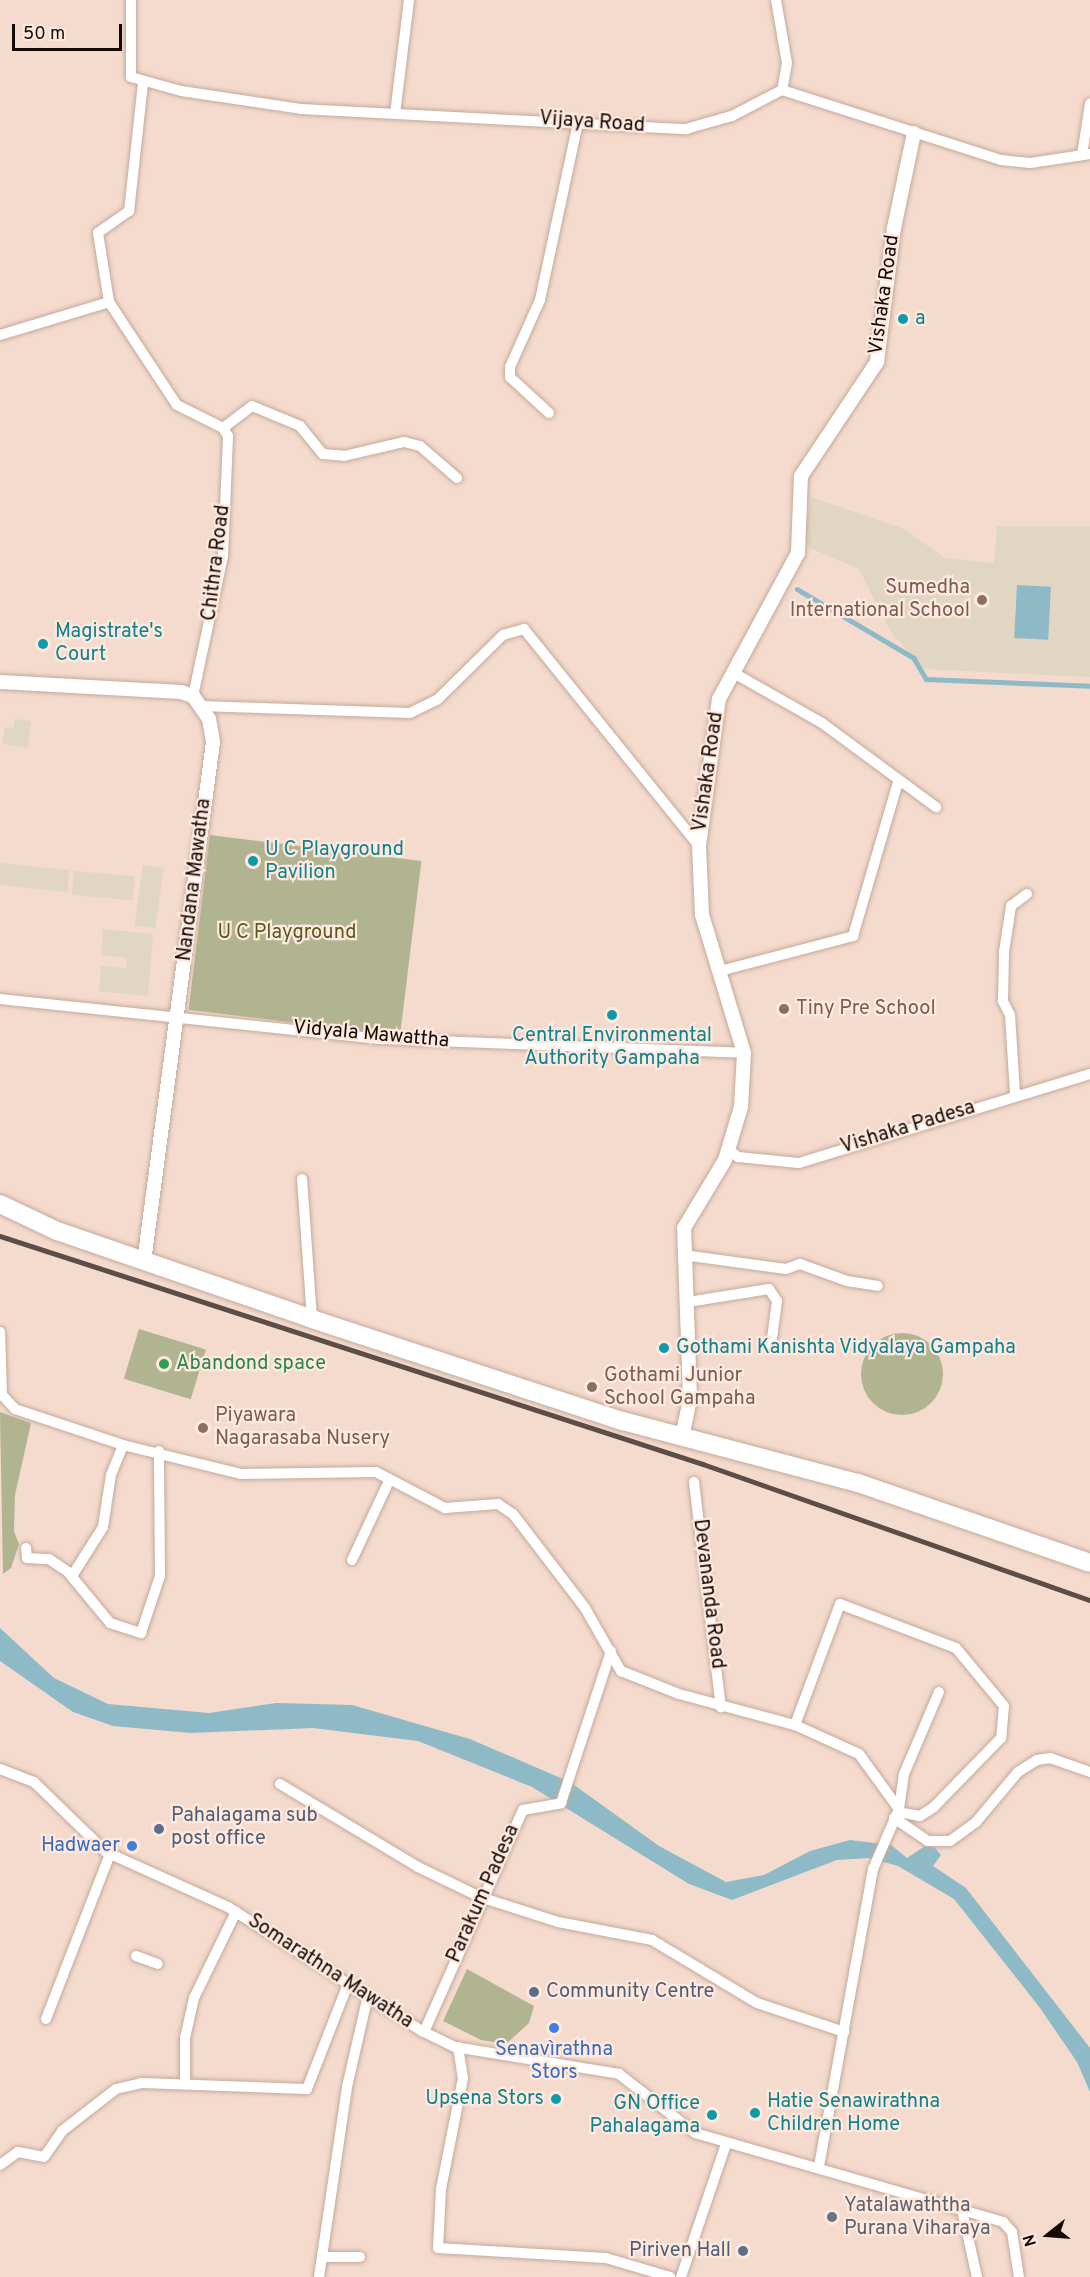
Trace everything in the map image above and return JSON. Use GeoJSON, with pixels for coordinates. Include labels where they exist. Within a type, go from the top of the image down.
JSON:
{"type":"FeatureCollection","features":[{"type":"Feature","properties":{"kind":"main road"},"geometry":{"type":"LineString","coordinates":[[0,1204],[57,1232],[312,1319],[682,1437],[858,1483],[1090,1563]]}},
{"type":"Feature","properties":{"kind":"street"},"geometry":{"type":"LineString","coordinates":[[131,0],[132,77],[143,83],[129,211],[98,232],[109,302],[177,405],[223,428],[252,405],[300,426],[323,454],[344,456],[404,442],[420,446],[457,478]]}},
{"type":"Feature","properties":{"kind":"street"},"geometry":{"type":"LineString","coordinates":[[395,114],[409,0]]}},
{"type":"Feature","properties":{"kind":"street"},"geometry":{"type":"LineString","coordinates":[[776,0],[787,63],[782,90],[876,116],[914,133],[1001,160],[1030,163],[1086,154],[1090,104]]}},
{"type":"Feature","properties":{"kind":"street","name":"Vijaya Road"},"geometry":{"type":"LineString","coordinates":[[143,83],[301,109],[686,129],[732,116],[782,90]]}},
{"type":"Feature","properties":{"kind":"street"},"geometry":{"type":"LineString","coordinates":[[549,413],[510,377],[510,367],[540,300],[578,123]]}},
{"type":"Feature","properties":{"kind":"street","name":"Vishaka Road"},"geometry":{"type":"LineString","coordinates":[[682,1437],[690,1398],[688,1302],[683,1255],[687,1220],[728,1149],[741,1107],[744,1053],[702,915],[699,846],[719,699],[798,553],[801,476],[877,362],[894,228],[914,133]]}},
{"type":"Feature","properties":{"kind":"street"},"geometry":{"type":"LineString","coordinates":[[0,335],[109,302]]}},
{"type":"Feature","properties":{"kind":"street","name":"Chithra Road"},"geometry":{"type":"LineString","coordinates":[[196,701],[223,556],[228,436],[223,428]]}},
{"type":"Feature","properties":{"kind":"street"},"geometry":{"type":"LineString","coordinates":[[0,682],[196,701],[410,713],[437,700],[503,635],[524,629],[699,846]]}},
{"type":"Feature","properties":{"kind":"street"},"geometry":{"type":"LineString","coordinates":[[734,673],[822,723],[898,782],[936,807]]}},
{"type":"Feature","properties":{"kind":"street","name":"Nandana Mawatha"},"geometry":{"type":"LineString","coordinates":[[144,1262],[213,742],[209,719],[196,701]]}},
{"type":"Feature","properties":{"kind":"street"},"geometry":{"type":"LineString","coordinates":[[720,971],[853,936],[898,782]]}},
{"type":"Feature","properties":{"kind":"street"},"geometry":{"type":"LineString","coordinates":[[1015,1094],[1010,1015],[1003,1001],[1004,952],[1011,906],[1027,894]]}},
{"type":"Feature","properties":{"kind":"street","name":"Vidyala Mawattha"},"geometry":{"type":"LineString","coordinates":[[0,999],[382,1039],[744,1053]]}},
{"type":"Feature","properties":{"kind":"street","name":"Vishaka Padesa"},"geometry":{"type":"LineString","coordinates":[[728,1149],[738,1157],[787,1166],[1015,1094],[1090,1074]]}},
{"type":"Feature","properties":{"kind":"street"},"geometry":{"type":"LineString","coordinates":[[302,1179],[312,1319]]}},
{"type":"Feature","properties":{"kind":"street"},"geometry":{"type":"LineString","coordinates":[[683,1255],[786,1269],[809,1265],[847,1281],[878,1286]]}},
{"type":"Feature","properties":{"kind":"street"},"geometry":{"type":"LineString","coordinates":[[688,1302],[769,1289],[777,1301],[771,1346]]}},
{"type":"Feature","properties":{"kind":"street"},"geometry":{"type":"LineString","coordinates":[[0,1332],[6,1405],[123,1445],[159,1451],[240,1474],[376,1472],[445,1508],[476,1503],[507,1509],[585,1608],[621,1671],[639,1681],[721,1707],[795,1725],[859,1754],[897,1813],[928,1841],[950,1841],[976,1822],[1018,1772],[1036,1760],[1050,1758],[1090,1772]]}},
{"type":"Feature","properties":{"kind":"street"},"geometry":{"type":"LineString","coordinates":[[72,1576],[103,1527],[111,1475],[123,1445]]}},
{"type":"Feature","properties":{"kind":"street"},"geometry":{"type":"LineString","coordinates":[[26,1548],[27,1558],[49,1559],[72,1576],[110,1623],[134,1633],[145,1629],[160,1576],[159,1451]]}},
{"type":"Feature","properties":{"kind":"street"},"geometry":{"type":"LineString","coordinates":[[352,1560],[390,1479]]}},
{"type":"Feature","properties":{"kind":"street","name":"Devananda Road"},"geometry":{"type":"LineString","coordinates":[[694,1482],[721,1707]]}},
{"type":"Feature","properties":{"kind":"street"},"geometry":{"type":"LineString","coordinates":[[795,1725],[840,1604],[956,1648],[1004,1706],[1001,1738],[934,1807],[920,1816],[897,1813]]}},
{"type":"Feature","properties":{"kind":"street","name":"Parakum Padesa"},"geometry":{"type":"LineString","coordinates":[[424,2032],[480,1897],[523,1810],[561,1803],[611,1651]]}},
{"type":"Feature","properties":{"kind":"street"},"geometry":{"type":"LineString","coordinates":[[819,2167],[873,1869],[883,1838],[897,1813],[904,1774],[939,1692]]}},
{"type":"Feature","properties":{"kind":"street","name":"Somarathna Mawatha"},"geometry":{"type":"LineString","coordinates":[[0,1769],[34,1782],[88,1840],[110,1854],[236,1912],[348,1984],[367,2000],[424,2032],[458,2048],[619,2074],[670,2118],[726,2144],[819,2167],[962,2210],[1008,2227],[1019,2277]]}},
{"type":"Feature","properties":{"kind":"street"},"geometry":{"type":"LineString","coordinates":[[280,1784],[418,1867],[480,1897],[558,1922],[652,1940],[757,2002],[844,2032]]}},
{"type":"Feature","properties":{"kind":"street"},"geometry":{"type":"LineString","coordinates":[[46,2019],[110,1854]]}},
{"type":"Feature","properties":{"kind":"street"},"geometry":{"type":"LineString","coordinates":[[185,2084],[185,2038],[194,1998],[236,1912]]}},
{"type":"Feature","properties":{"kind":"street"},"geometry":{"type":"LineString","coordinates":[[136,1956],[158,1964]]}},
{"type":"Feature","properties":{"kind":"street"},"geometry":{"type":"LineString","coordinates":[[0,2165],[18,2152],[44,2157],[69,2125],[116,2089],[141,2083],[307,2089],[348,1984]]}},
{"type":"Feature","properties":{"kind":"street"},"geometry":{"type":"LineString","coordinates":[[319,2277],[352,2057],[367,2000]]}},
{"type":"Feature","properties":{"kind":"street"},"geometry":{"type":"LineString","coordinates":[[458,2048],[462,2078],[441,2189],[438,2248],[606,2258],[670,2277]]}},
{"type":"Feature","properties":{"kind":"street"},"geometry":{"type":"LineString","coordinates":[[681,2277],[726,2144]]}},
{"type":"Feature","properties":{"kind":"street"},"geometry":{"type":"LineString","coordinates":[[962,2210],[977,2277]]}},
{"type":"Feature","properties":{"kind":"street"},"geometry":{"type":"LineString","coordinates":[[322,2258],[360,2257]]}},
{"type":"Feature","properties":{"kind":"shaded area","name":"Sumedha International School"},"geometry":{"type":"Polygon","coordinates":[[[811,497],[904,529],[945,558],[994,563],[997,526],[1090,526],[1090,677],[924,669],[891,632],[859,569],[808,547],[805,536],[811,497]]]}},
{"type":"Feature","properties":{"kind":"shaded area"},"geometry":{"type":"Polygon","coordinates":[[[15,719],[31,721],[28,748],[2,744],[5,727],[14,728],[15,719]]]}},
{"type":"Feature","properties":{"kind":"shaded area"},"geometry":{"type":"Polygon","coordinates":[[[0,863],[70,870],[67,892],[0,885],[0,863]]]}},
{"type":"Feature","properties":{"kind":"shaded area"},"geometry":{"type":"Polygon","coordinates":[[[143,865],[164,868],[155,928],[135,925],[143,865]]]}},
{"type":"Feature","properties":{"kind":"shaded area"},"geometry":{"type":"Polygon","coordinates":[[[74,871],[135,876],[133,900],[72,895],[74,871]]]}},
{"type":"Feature","properties":{"kind":"shaded area"},"geometry":{"type":"Polygon","coordinates":[[[103,929],[153,934],[148,996],[99,991],[101,966],[126,968],[127,958],[101,955],[103,929]]]}},
{"type":"Feature","properties":{"kind":"green space","name":"U C Playground"},"geometry":{"type":"Polygon","coordinates":[[[210,835],[421,861],[400,1036],[189,1010],[210,835]]]}},
{"type":"Feature","properties":{"kind":"green space","name":"Abandond space"},"geometry":{"type":"Polygon","coordinates":[[[139,1329],[206,1349],[191,1399],[124,1379],[139,1329]]]}},
{"type":"Feature","properties":{"kind":"green space"},"geometry":{"type":"Polygon","coordinates":[[[902,1333],[918,1336],[931,1345],[940,1358],[943,1374],[940,1390],[931,1403],[918,1412],[902,1415],[886,1412],[873,1403],[864,1390],[861,1374],[864,1358],[873,1345],[886,1336],[902,1333]]]}},
{"type":"Feature","properties":{"kind":"green space"},"geometry":{"type":"Polygon","coordinates":[[[0,1412],[31,1423],[15,1495],[14,1531],[19,1544],[11,1568],[3,1574],[0,1412]]]}},
{"type":"Feature","properties":{"kind":"green space"},"geometry":{"type":"Polygon","coordinates":[[[467,1969],[534,2006],[529,2023],[506,2044],[481,2040],[443,2021],[467,1969]]]}},
{"type":"Feature","properties":{"kind":"water"},"geometry":{"type":"Polygon","coordinates":[[[1017,585],[1051,587],[1048,640],[1014,638],[1017,585]]]}},
{"type":"Feature","properties":{"kind":"water"},"geometry":{"type":"Polygon","coordinates":[[[0,1628],[54,1678],[108,1704],[209,1713],[276,1703],[352,1705],[470,1739],[570,1782],[659,1846],[726,1882],[764,1875],[810,1851],[850,1840],[891,1845],[907,1858],[925,1846],[934,1847],[941,1855],[933,1866],[966,1888],[1090,2048],[1090,2092],[1077,2062],[1040,2008],[954,1899],[898,1866],[869,1858],[837,1860],[732,1900],[689,1884],[532,1787],[418,1741],[313,1728],[191,1733],[113,1726],[73,1712],[0,1661],[0,1628]]]}},
{"type":"Feature","properties":{"kind":"waterway"},"geometry":{"type":"LineString","coordinates":[[797,589],[914,658],[926,679],[1090,686]]}},
{"type":"Feature","properties":{"kind":"railway"},"geometry":{"type":"LineString","coordinates":[[0,1236],[703,1464],[1090,1600]]}},
{"type":"Feature","properties":{"kind":"place","name":"a"},"geometry":{"type":"Point","coordinates":[903,319]}},
{"type":"Feature","properties":{"kind":"place","name":"Sumedha International School"},"geometry":{"type":"Point","coordinates":[982,600]}},
{"type":"Feature","properties":{"kind":"place","name":"Magistrate's Court"},"geometry":{"type":"Point","coordinates":[43,644]}},
{"type":"Feature","properties":{"kind":"place","name":"U C Playground Pavilion"},"geometry":{"type":"Point","coordinates":[253,861]}},
{"type":"Feature","properties":{"kind":"place","name":"Tiny Pre School"},"geometry":{"type":"Point","coordinates":[784,1009]}},
{"type":"Feature","properties":{"kind":"place","name":"Central Environmental Authority Gampaha"},"geometry":{"type":"Point","coordinates":[612,1015]}},
{"type":"Feature","properties":{"kind":"place","name":"Gothami Kanishta Vidyalaya Gampaha"},"geometry":{"type":"Point","coordinates":[664,1348]}},
{"type":"Feature","properties":{"kind":"place","name":"Abandond space"},"geometry":{"type":"Point","coordinates":[164,1364]}},
{"type":"Feature","properties":{"kind":"place","name":"Gothami Junior School Gampaha"},"geometry":{"type":"Point","coordinates":[592,1387]}},
{"type":"Feature","properties":{"kind":"place","name":"Piyawara Nagarasaba Nusery"},"geometry":{"type":"Point","coordinates":[203,1428]}},
{"type":"Feature","properties":{"kind":"place","name":"Pahalagama sub post office"},"geometry":{"type":"Point","coordinates":[159,1829]}},
{"type":"Feature","properties":{"kind":"place","name":"Hadwaer"},"geometry":{"type":"Point","coordinates":[132,1846]}},
{"type":"Feature","properties":{"kind":"place","name":"Community Centre"},"geometry":{"type":"Point","coordinates":[534,1992]}},
{"type":"Feature","properties":{"kind":"place","name":"Senavìrathna Stors"},"geometry":{"type":"Point","coordinates":[554,2028]}},
{"type":"Feature","properties":{"kind":"place","name":"Upsena Stors"},"geometry":{"type":"Point","coordinates":[556,2099]}},
{"type":"Feature","properties":{"kind":"place","name":"Hatie Senawirathna Children Home"},"geometry":{"type":"Point","coordinates":[755,2113]}},
{"type":"Feature","properties":{"kind":"place","name":"GN Office Pahalagama"},"geometry":{"type":"Point","coordinates":[712,2115]}},
{"type":"Feature","properties":{"kind":"place","name":"Yatalawaththa Purana Viharaya"},"geometry":{"type":"Point","coordinates":[832,2217]}},
{"type":"Feature","properties":{"kind":"place","name":"Piriven Hall"},"geometry":{"type":"Point","coordinates":[743,2251]}}]}
